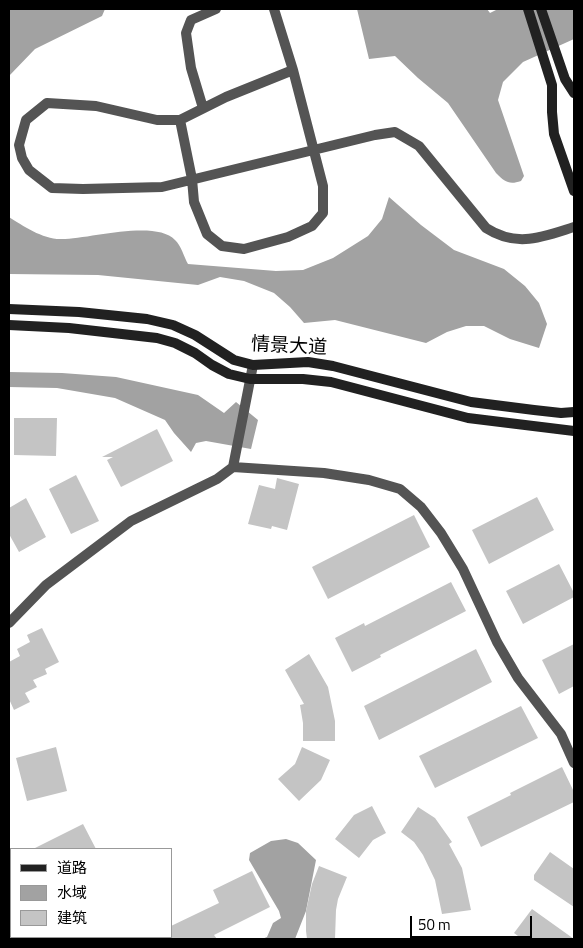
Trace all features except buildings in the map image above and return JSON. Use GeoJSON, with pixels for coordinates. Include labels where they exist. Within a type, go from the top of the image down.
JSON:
{"type":"FeatureCollection","features":[{"type":"Feature","properties":{"kind":"street"},"geometry":{"type":"LineString","coordinates":[[204,108],[191,68],[186,33],[191,20],[216,9]]}},
{"type":"Feature","properties":{"kind":"street"},"geometry":{"type":"LineString","coordinates":[[180,120],[192,180],[194,202],[207,234],[222,246],[244,249],[288,237],[312,226],[323,213],[323,186],[293,70],[274,9]]}},
{"type":"Feature","properties":{"kind":"street"},"geometry":{"type":"LineString","coordinates":[[528,9],[552,85],[554,134],[574,191]]}},
{"type":"Feature","properties":{"kind":"street"},"geometry":{"type":"LineString","coordinates":[[541,9],[565,79],[574,93]]}},
{"type":"Feature","properties":{"kind":"street"},"geometry":{"type":"LineString","coordinates":[[293,70],[180,120],[157,120],[96,106],[47,104],[26,120],[19,145],[22,158],[29,170],[52,188],[162,187],[375,135],[395,132],[419,146],[486,228],[498,236],[517,240],[540,237],[574,227]]}},
{"type":"Feature","properties":{"kind":"street","name":"情景大道"},"geometry":{"type":"LineString","coordinates":[[9,309],[87,312],[156,321],[173,325],[234,360],[253,365],[308,362],[332,366],[471,402],[561,413],[574,412]]}},
{"type":"Feature","properties":{"kind":"street","name":"情景大道"},"geometry":{"type":"LineString","coordinates":[[9,325],[69,328],[157,338],[175,343],[229,374],[250,379],[303,379],[331,382],[468,418],[574,431]]}},
{"type":"Feature","properties":{"kind":"street"},"geometry":{"type":"LineString","coordinates":[[233,467],[253,365]]}},
{"type":"Feature","properties":{"kind":"street"},"geometry":{"type":"LineString","coordinates":[[9,623],[46,585],[131,521],[217,479],[233,467],[324,473],[369,480],[400,489],[421,506],[441,533],[463,569],[497,642],[518,678],[561,734],[574,763]]}},
{"type":"Feature","properties":{"kind":"street"},"geometry":{"type":"LineString","coordinates":[[9,864],[9,876]]}},
{"type":"Feature","properties":{"kind":"water"},"geometry":{"type":"Polygon","coordinates":[[[9,9],[105,9],[102,16],[35,49],[9,76],[9,9]]]}},
{"type":"Feature","properties":{"kind":"water"},"geometry":{"type":"Polygon","coordinates":[[[357,9],[487,9],[490,13],[498,9],[574,9],[574,39],[523,62],[503,82],[498,100],[524,176],[521,181],[513,183],[502,179],[448,103],[395,56],[369,59],[357,9]]]}},
{"type":"Feature","properties":{"kind":"water"},"geometry":{"type":"Polygon","coordinates":[[[389,197],[454,250],[504,269],[525,286],[539,303],[547,324],[539,348],[510,339],[484,326],[466,326],[447,332],[426,343],[335,320],[304,323],[274,293],[244,281],[220,277],[198,285],[98,275],[9,274],[9,217],[34,232],[55,239],[138,230],[166,234],[177,242],[188,264],[276,271],[303,270],[333,258],[368,236],[382,219],[389,197]]]}},
{"type":"Feature","properties":{"kind":"water"},"geometry":{"type":"Polygon","coordinates":[[[9,372],[116,377],[198,395],[224,413],[236,402],[258,420],[251,449],[206,441],[196,443],[191,452],[165,420],[115,398],[57,388],[9,387],[9,372]]]}},
{"type":"Feature","properties":{"kind":"water"},"geometry":{"type":"Polygon","coordinates":[[[286,839],[298,843],[316,860],[306,911],[295,939],[262,939],[267,937],[273,923],[281,918],[279,911],[249,860],[250,853],[271,841],[286,839]]]}}]}
